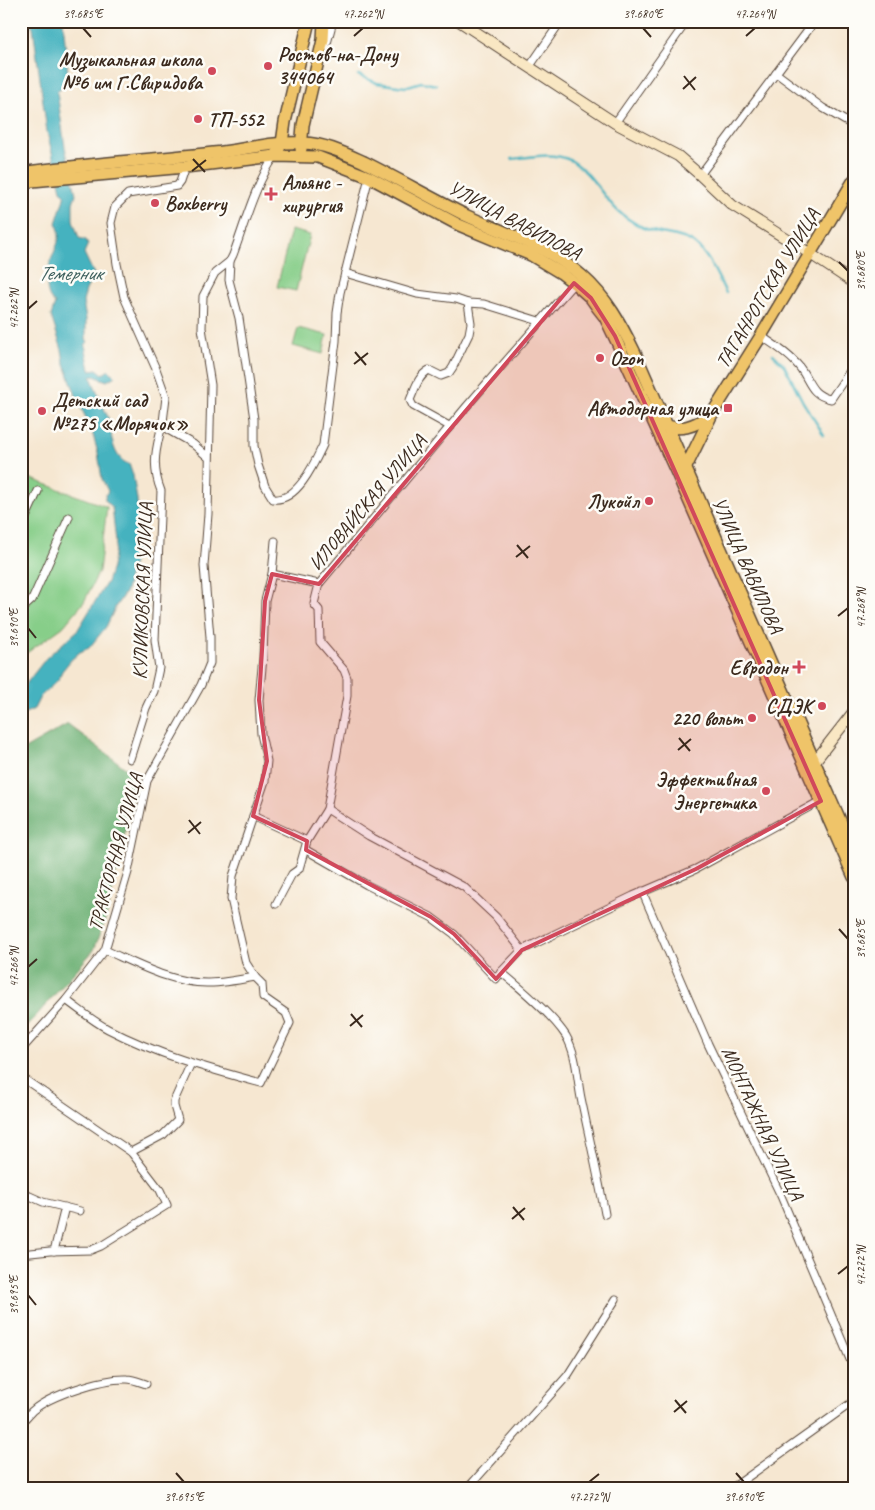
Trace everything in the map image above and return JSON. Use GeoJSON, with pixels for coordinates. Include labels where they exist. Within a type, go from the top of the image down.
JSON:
{"type":"FeatureCollection","features":[{"type":"Feature","properties":{"kind":"main road"},"geometry":{"type":"LineString","coordinates":[[275,156],[282,143],[285,122],[309,21]]}},
{"type":"Feature","properties":{"kind":"main road"},"geometry":{"type":"LineString","coordinates":[[300,156],[303,125],[323,40],[324,21]]}},
{"type":"Feature","properties":{"kind":"main road"},"geometry":{"type":"LineString","coordinates":[[301,57],[310,94]]}},
{"type":"Feature","properties":{"kind":"main road","name":"УЛИЦА ВАВИЛОВА"},"geometry":{"type":"LineString","coordinates":[[114,169],[282,143],[302,142],[321,145],[336,149],[464,214],[535,246],[566,264],[582,276],[606,301],[624,331],[810,763],[854,877]]}},
{"type":"Feature","properties":{"kind":"main road","name":"УЛИЦА ВАВИЛОВА"},"geometry":{"type":"LineString","coordinates":[[114,169],[184,167],[275,156],[318,156],[369,178],[459,225],[531,255],[574,283],[591,298],[605,317],[654,420],[810,763]]}},
{"type":"Feature","properties":{"kind":"main road"},"geometry":{"type":"LineString","coordinates":[[27,177],[114,169]]}},
{"type":"Feature","properties":{"kind":"main road","name":"ТАГАНРОГСКАЯ УЛИЦА"},"geometry":{"type":"LineString","coordinates":[[685,469],[712,414],[854,180]]}},
{"type":"Feature","properties":{"kind":"main road","name":"ТАГАНРОГСКАЯ УЛИЦА"},"geometry":{"type":"LineString","coordinates":[[654,420],[666,426],[682,428],[696,426],[712,414]]}},
{"type":"Feature","properties":{"kind":"main road","name":"УЛИЦА ВАВИЛОВА"},"geometry":{"type":"LineString","coordinates":[[825,799],[854,852]]}},
{"type":"Feature","properties":{"kind":"street"},"geometry":{"type":"LineString","coordinates":[[318,61],[327,46],[334,21]]}},
{"type":"Feature","properties":{"kind":"street"},"geometry":{"type":"LineString","coordinates":[[459,21],[615,123],[678,156],[732,205],[810,253],[854,283]]}},
{"type":"Feature","properties":{"kind":"street"},"geometry":{"type":"LineString","coordinates":[[530,66],[561,21]]}},
{"type":"Feature","properties":{"kind":"street"},"geometry":{"type":"LineString","coordinates":[[615,123],[687,21]]}},
{"type":"Feature","properties":{"kind":"street"},"geometry":{"type":"LineString","coordinates":[[700,174],[815,21]]}},
{"type":"Feature","properties":{"kind":"street"},"geometry":{"type":"LineString","coordinates":[[776,73],[823,108],[854,126]]}},
{"type":"Feature","properties":{"kind":"street","name":"ТРАКТОРНАЯ УЛИЦА"},"geometry":{"type":"LineString","coordinates":[[21,1050],[66,1000],[105,950],[128,872],[147,780],[201,685],[210,663],[210,637],[204,566],[211,421],[210,385],[202,328],[203,296],[215,273],[230,261],[256,192],[268,166],[275,156]]}},
{"type":"Feature","properties":{"kind":"street","name":"КУЛИКОВСКАЯ УЛИЦА"},"geometry":{"type":"LineString","coordinates":[[130,759],[146,708],[154,691],[159,668],[154,640],[161,491],[154,464],[166,397],[124,297],[111,222],[115,207],[128,194],[177,186],[184,167]]}},
{"type":"Feature","properties":{"kind":"street"},"geometry":{"type":"LineString","coordinates":[[230,261],[229,280],[239,318],[253,410],[256,455],[265,486],[272,499],[279,500],[289,496],[296,490],[316,461],[323,445],[336,341],[337,313],[369,178]]}},
{"type":"Feature","properties":{"kind":"street"},"geometry":{"type":"LineString","coordinates":[[345,273],[417,294],[484,304],[539,321]]}},
{"type":"Feature","properties":{"kind":"street","name":"ИЛОВАЙСКАЯ УЛИЦА"},"geometry":{"type":"LineString","coordinates":[[276,904],[292,874],[299,869],[306,850],[307,841],[327,809],[347,696],[347,678],[344,670],[320,642],[319,610],[314,604],[319,584],[539,321],[574,283]]}},
{"type":"Feature","properties":{"kind":"street"},"geometry":{"type":"LineString","coordinates":[[451,427],[412,406],[410,400],[423,373],[429,370],[441,376],[449,373],[454,367],[470,334],[471,323],[468,303]]}},
{"type":"Feature","properties":{"kind":"street"},"geometry":{"type":"LineString","coordinates":[[761,336],[781,349],[798,364],[812,390],[822,397],[831,399],[854,365]]}},
{"type":"Feature","properties":{"kind":"street"},"geometry":{"type":"LineString","coordinates":[[163,422],[170,431],[193,444],[208,457]]}},
{"type":"Feature","properties":{"kind":"street"},"geometry":{"type":"LineString","coordinates":[[21,528],[38,492]]}},
{"type":"Feature","properties":{"kind":"street"},"geometry":{"type":"LineString","coordinates":[[21,610],[32,600],[69,517]]}},
{"type":"Feature","properties":{"kind":"street"},"geometry":{"type":"LineString","coordinates":[[66,1000],[108,1029],[191,1063],[261,1083],[290,1023],[286,1013],[263,997],[262,984],[246,963],[231,899],[233,876],[264,781],[267,761],[261,734],[260,700],[265,601],[272,574],[275,541]]}},
{"type":"Feature","properties":{"kind":"street"},"geometry":{"type":"LineString","coordinates":[[272,574],[319,584]]}},
{"type":"Feature","properties":{"kind":"street"},"geometry":{"type":"LineString","coordinates":[[810,763],[854,711]]}},
{"type":"Feature","properties":{"kind":"street"},"geometry":{"type":"LineString","coordinates":[[306,850],[367,885],[431,917],[454,934],[496,979],[522,950],[642,891],[696,869],[825,799]]}},
{"type":"Feature","properties":{"kind":"street"},"geometry":{"type":"LineString","coordinates":[[327,809],[369,836],[464,886],[496,917],[522,950]]}},
{"type":"Feature","properties":{"kind":"street"},"geometry":{"type":"LineString","coordinates":[[253,816],[307,841]]}},
{"type":"Feature","properties":{"kind":"street","name":"МОНТАЖНАЯ УЛИЦА"},"geometry":{"type":"LineString","coordinates":[[642,891],[708,1044],[780,1196],[854,1369]]}},
{"type":"Feature","properties":{"kind":"street"},"geometry":{"type":"LineString","coordinates":[[105,950],[153,971],[179,979],[207,984],[233,982],[255,977]]}},
{"type":"Feature","properties":{"kind":"street"},"geometry":{"type":"LineString","coordinates":[[501,972],[554,1022],[565,1035],[573,1052],[605,1214]]}},
{"type":"Feature","properties":{"kind":"street"},"geometry":{"type":"LineString","coordinates":[[131,1152],[163,1135],[178,1120],[174,1101],[191,1063]]}},
{"type":"Feature","properties":{"kind":"street"},"geometry":{"type":"LineString","coordinates":[[21,1078],[131,1152],[160,1190],[167,1205],[101,1246],[91,1250],[21,1254]]}},
{"type":"Feature","properties":{"kind":"street"},"geometry":{"type":"LineString","coordinates":[[21,1192],[43,1202],[80,1210]]}},
{"type":"Feature","properties":{"kind":"street"},"geometry":{"type":"LineString","coordinates":[[54,1251],[65,1207]]}},
{"type":"Feature","properties":{"kind":"street"},"geometry":{"type":"LineString","coordinates":[[467,1489],[568,1375],[602,1324],[616,1299]]}},
{"type":"Feature","properties":{"kind":"street"},"geometry":{"type":"LineString","coordinates":[[21,1423],[32,1411],[53,1398],[77,1389],[128,1379],[146,1384]]}},
{"type":"Feature","properties":{"kind":"street"},"geometry":{"type":"LineString","coordinates":[[731,1489],[854,1402]]}},
{"type":"Feature","properties":{"kind":"highlighted area"},"geometry":{"type":"Polygon","coordinates":[[[574,283],[591,298],[615,336],[821,801],[696,869],[522,950],[496,979],[454,934],[431,917],[306,850],[307,841],[253,816],[267,761],[259,700],[265,601],[272,574],[319,584],[574,283]]]}},
{"type":"Feature","properties":{"kind":"green space"},"geometry":{"type":"Polygon","coordinates":[[[291,230],[310,235],[296,291],[277,287],[291,230]]]}},
{"type":"Feature","properties":{"kind":"green space"},"geometry":{"type":"Polygon","coordinates":[[[298,328],[327,335],[323,354],[293,346],[298,328]]]}},
{"type":"Feature","properties":{"kind":"green space"},"geometry":{"type":"Polygon","coordinates":[[[21,475],[107,507],[99,571],[84,602],[63,627],[21,657],[21,475]]]}},
{"type":"Feature","properties":{"kind":"green space"},"geometry":{"type":"Polygon","coordinates":[[[68,724],[137,777],[108,911],[94,950],[21,1033],[21,751],[68,724]]]}},
{"type":"Feature","properties":{"kind":"water","name":"Темерник"},"geometry":{"type":"Polygon","coordinates":[[[25,21],[63,21],[68,73],[65,83],[57,92],[65,147],[76,194],[73,203],[73,220],[79,238],[86,240],[88,244],[84,253],[94,274],[86,290],[83,302],[86,319],[86,339],[88,342],[85,345],[90,370],[97,369],[103,374],[109,370],[115,376],[107,381],[94,376],[91,377],[111,425],[114,448],[120,458],[129,464],[133,475],[139,531],[137,549],[126,591],[106,627],[89,648],[80,652],[71,660],[62,671],[58,680],[40,697],[34,709],[21,715],[21,690],[47,657],[77,631],[107,582],[112,567],[116,542],[112,507],[105,500],[108,491],[102,479],[98,453],[91,428],[79,404],[64,362],[51,316],[55,303],[49,296],[47,287],[49,267],[59,240],[56,223],[65,195],[61,190],[47,132],[33,27],[25,21]]]}},
{"type":"Feature","properties":{"kind":"waterway"},"geometry":{"type":"LineString","coordinates":[[358,75],[377,83],[405,87],[421,82],[437,85]]}},
{"type":"Feature","properties":{"kind":"waterway"},"geometry":{"type":"LineString","coordinates":[[512,159],[550,155],[572,161],[586,172],[613,206],[627,218],[646,229],[681,237],[695,244],[709,261],[726,293]]}},
{"type":"Feature","properties":{"kind":"waterway"},"geometry":{"type":"LineString","coordinates":[[773,354],[784,365],[803,402],[824,435]]}},
{"type":"Feature","properties":{"kind":"place","name":"Ростов-на-Дону 344064"},"geometry":{"type":"Point","coordinates":[268,66]}},
{"type":"Feature","properties":{"kind":"place","name":"Музыкальная школа №6 им Г.Свиридова"},"geometry":{"type":"Point","coordinates":[212,71]}},
{"type":"Feature","properties":{"kind":"place","name":"ТП-552"},"geometry":{"type":"Point","coordinates":[198,119]}},
{"type":"Feature","properties":{"kind":"place","name":"Альянс - хирургия"},"geometry":{"type":"Point","coordinates":[271,194]}},
{"type":"Feature","properties":{"kind":"place","name":"Boxberry"},"geometry":{"type":"Point","coordinates":[155,203]}},
{"type":"Feature","properties":{"kind":"place","name":"Ozon"},"geometry":{"type":"Point","coordinates":[600,358]}},
{"type":"Feature","properties":{"kind":"place","name":"Автодорная улица"},"geometry":{"type":"Point","coordinates":[728,408]}},
{"type":"Feature","properties":{"kind":"place","name":"Детский сад №275 «Морячок»"},"geometry":{"type":"Point","coordinates":[42,411]}},
{"type":"Feature","properties":{"kind":"place","name":"Лукойл"},"geometry":{"type":"Point","coordinates":[649,501]}},
{"type":"Feature","properties":{"kind":"place","name":"Евродон"},"geometry":{"type":"Point","coordinates":[799,667]}},
{"type":"Feature","properties":{"kind":"place","name":"СДЭК"},"geometry":{"type":"Point","coordinates":[822,706]}},
{"type":"Feature","properties":{"kind":"place","name":"220 вольт"},"geometry":{"type":"Point","coordinates":[752,718]}},
{"type":"Feature","properties":{"kind":"place","name":"Эффективная Энергетика"},"geometry":{"type":"Point","coordinates":[766,791]}}]}
